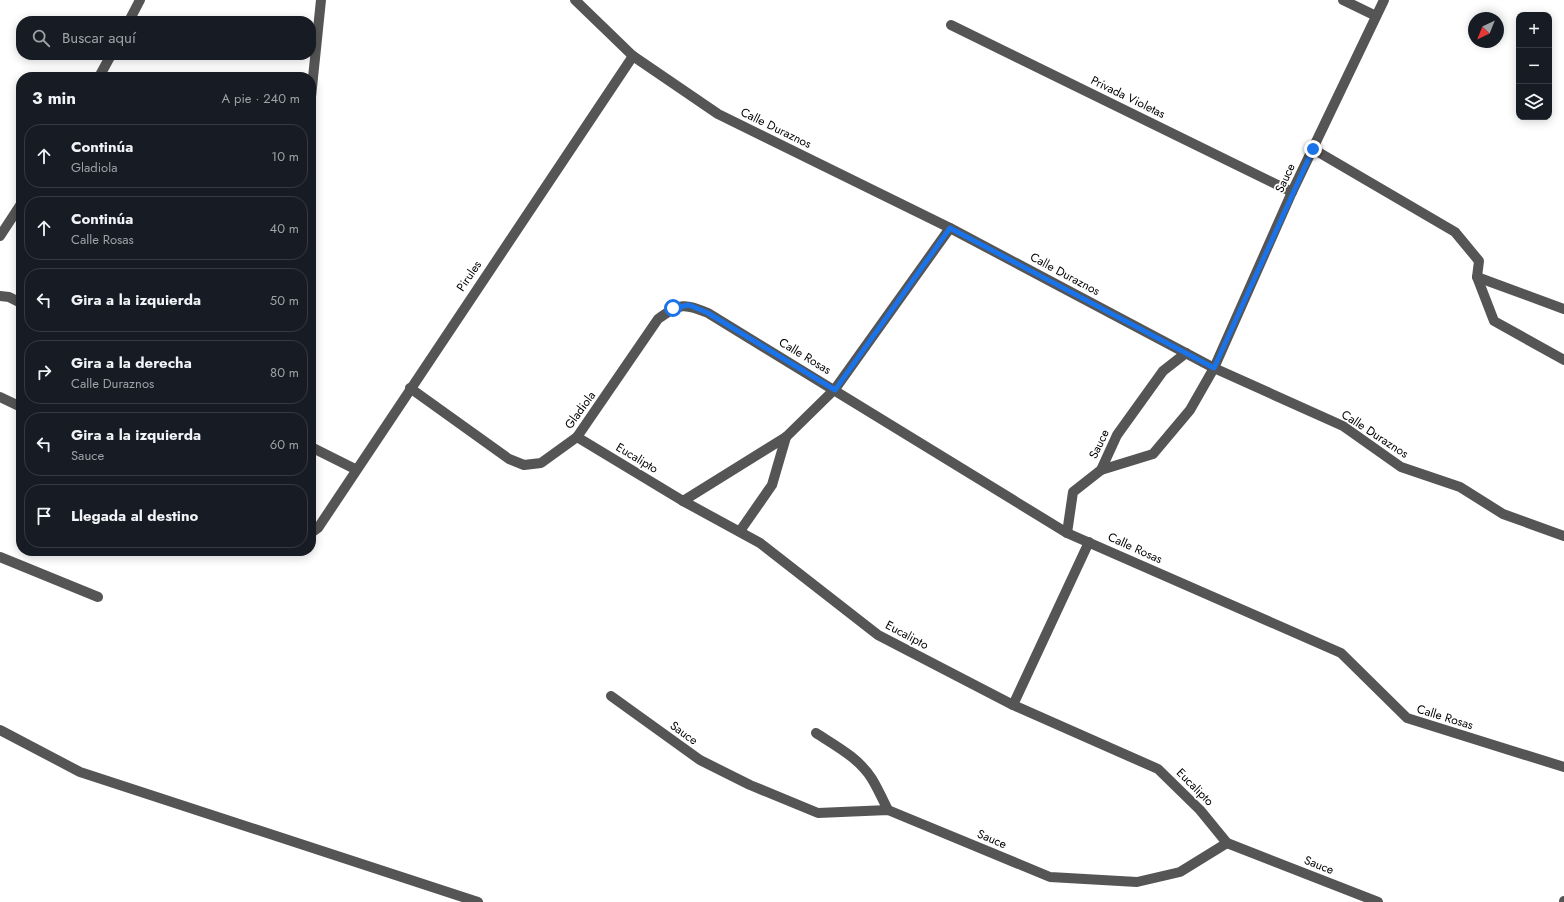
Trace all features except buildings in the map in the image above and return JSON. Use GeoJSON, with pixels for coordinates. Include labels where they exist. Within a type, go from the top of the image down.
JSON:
{"type":"FeatureCollection","features":[{"type":"Feature","properties":{"kind":"street"},"geometry":{"type":"LineString","coordinates":[[132,16],[140,0]]}},
{"type":"Feature","properties":{"kind":"street"},"geometry":{"type":"LineString","coordinates":[[316,49],[321,0]]}},
{"type":"Feature","properties":{"kind":"street","name":"Calle Duraznos"},"geometry":{"type":"LineString","coordinates":[[575,0],[632,56],[718,114],[950,228],[1214,368],[1343,426],[1400,467],[1460,487],[1503,514],[1564,536]]}},
{"type":"Feature","properties":{"kind":"street"},"geometry":{"type":"LineString","coordinates":[[1343,0],[1376,16]]}},
{"type":"Feature","properties":{"kind":"street","name":"Sauce"},"geometry":{"type":"LineString","coordinates":[[1067,533],[1073,492],[1101,470],[1153,454],[1190,410],[1214,368],[1292,192],[1384,0]]}},
{"type":"Feature","properties":{"kind":"street","name":"Privada Violetas"},"geometry":{"type":"LineString","coordinates":[[951,25],[1292,192]]}},
{"type":"Feature","properties":{"kind":"street","name":"Pirules"},"geometry":{"type":"LineString","coordinates":[[316,530],[355,469],[632,56]]}},
{"type":"Feature","properties":{"kind":"street"},"geometry":{"type":"LineString","coordinates":[[102,72],[108,60]]}},
{"type":"Feature","properties":{"kind":"street"},"geometry":{"type":"LineString","coordinates":[[314,72],[315,60]]}},
{"type":"Feature","properties":{"kind":"street"},"geometry":{"type":"LineString","coordinates":[[1313,149],[1455,232],[1479,261],[1477,277],[1494,321],[1564,360]]}},
{"type":"Feature","properties":{"kind":"street"},"geometry":{"type":"LineString","coordinates":[[0,236],[16,212]]}},
{"type":"Feature","properties":{"kind":"street"},"geometry":{"type":"LineString","coordinates":[[683,501],[786,437],[835,390],[950,228]]}},
{"type":"Feature","properties":{"kind":"street"},"geometry":{"type":"LineString","coordinates":[[1477,277],[1564,309]]}},
{"type":"Feature","properties":{"kind":"street"},"geometry":{"type":"LineString","coordinates":[[0,296],[9,297],[16,300]]}},
{"type":"Feature","properties":{"kind":"street","name":"Gladiola"},"geometry":{"type":"LineString","coordinates":[[410,388],[509,459],[524,465],[541,463],[577,437],[658,319],[673,308],[689,305],[708,313]]}},
{"type":"Feature","properties":{"kind":"street","name":"Calle Rosas"},"geometry":{"type":"LineString","coordinates":[[708,313],[1067,533],[1341,652],[1407,718],[1564,767]]}},
{"type":"Feature","properties":{"kind":"street","name":"Sauce"},"geometry":{"type":"LineString","coordinates":[[1101,470],[1117,435],[1163,371],[1186,353]]}},
{"type":"Feature","properties":{"kind":"street"},"geometry":{"type":"LineString","coordinates":[[0,397],[16,405]]}},
{"type":"Feature","properties":{"kind":"street","name":"Eucalipto"},"geometry":{"type":"LineString","coordinates":[[577,437],[683,501],[760,543],[878,635],[1013,705],[1158,769],[1200,810],[1227,843]]}},
{"type":"Feature","properties":{"kind":"street"},"geometry":{"type":"LineString","coordinates":[[740,531],[772,485],[786,437]]}},
{"type":"Feature","properties":{"kind":"street"},"geometry":{"type":"LineString","coordinates":[[316,450],[355,469]]}},
{"type":"Feature","properties":{"kind":"street"},"geometry":{"type":"LineString","coordinates":[[1013,705],[1089,542]]}},
{"type":"Feature","properties":{"kind":"street"},"geometry":{"type":"LineString","coordinates":[[0,557],[98,597]]}},
{"type":"Feature","properties":{"kind":"street","name":"Sauce"},"geometry":{"type":"LineString","coordinates":[[611,696],[700,760],[750,785],[818,813],[888,810],[1050,877],[1137,882],[1180,872],[1227,843],[1378,902]]}},
{"type":"Feature","properties":{"kind":"street"},"geometry":{"type":"LineString","coordinates":[[0,730],[80,772],[478,902]]}},
{"type":"Feature","properties":{"kind":"street"},"geometry":{"type":"LineString","coordinates":[[816,733],[849,754],[862,766],[872,778],[888,810]]}},
{"type":"Feature","properties":{"kind":"route"},"geometry":{"type":"LineString","coordinates":[[673,308],[689,305],[708,313],[835,390],[950,228],[1214,368],[1292,192],[1313,149]]}}]}
